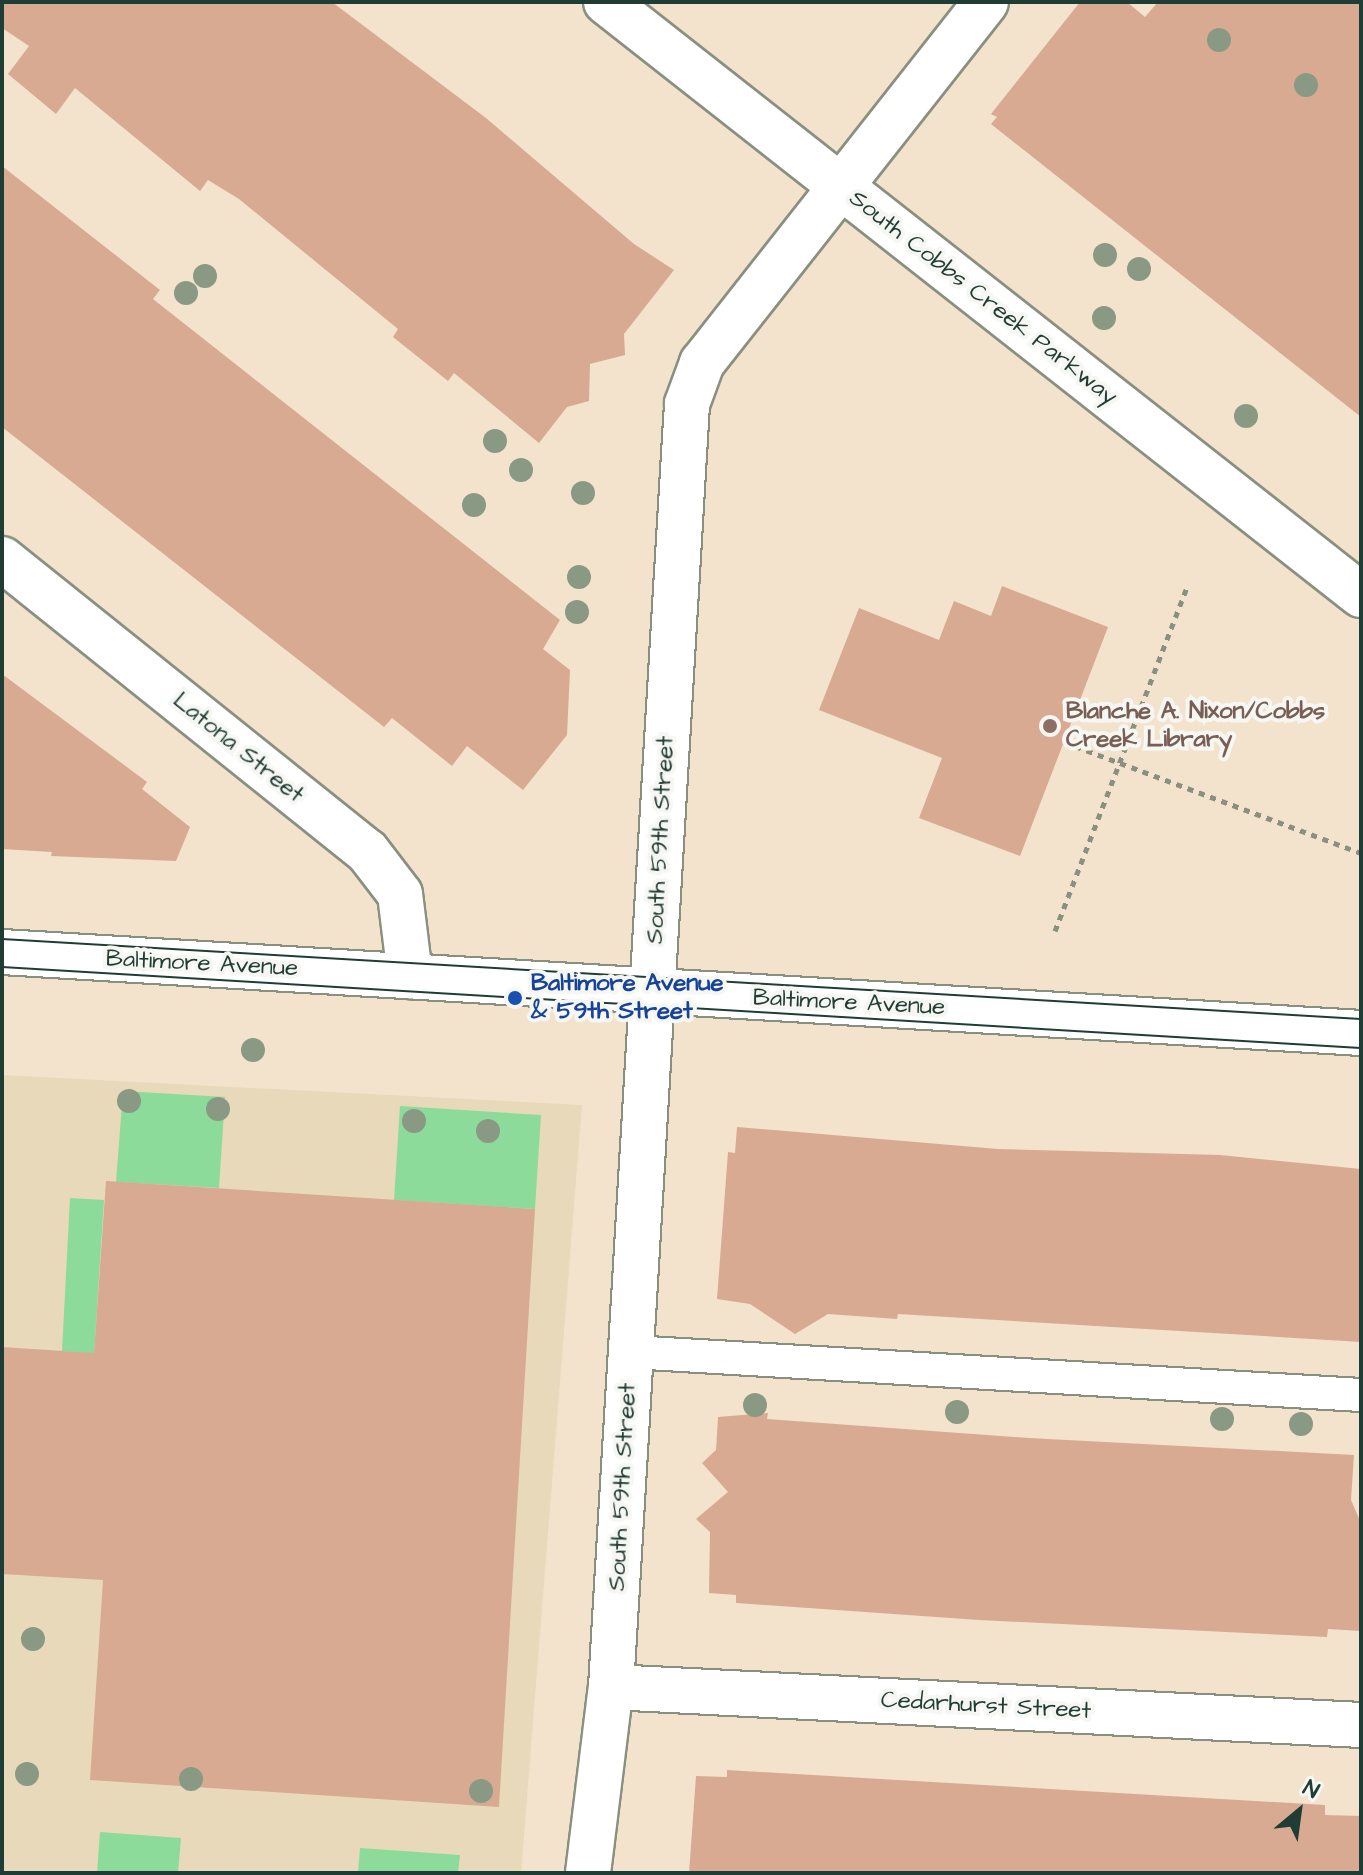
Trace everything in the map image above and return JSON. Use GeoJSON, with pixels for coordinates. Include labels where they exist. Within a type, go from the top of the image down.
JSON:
{"type":"FeatureCollection","features":[{"type":"Feature","properties":{"kind":"street","name":"South Cobbs Creek Parkway"},"geometry":{"type":"LineString","coordinates":[[606,2],[1361,595]]}},
{"type":"Feature","properties":{"kind":"street","name":"South 59th Street"},"geometry":{"type":"LineString","coordinates":[[588,1873],[611,1687],[687,404],[702,363],[986,2]]}},
{"type":"Feature","properties":{"kind":"street","name":"Latona Street"},"geometry":{"type":"LineString","coordinates":[[2,559],[367,851],[400,894],[410,976]]}},
{"type":"Feature","properties":{"kind":"street","name":"Baltimore Avenue"},"geometry":{"type":"LineString","coordinates":[[2,952],[1361,1033]]}},
{"type":"Feature","properties":{"kind":"street","name":"Cedarhurst Street"},"geometry":{"type":"LineString","coordinates":[[611,1687],[1361,1725]]}},
{"type":"Feature","properties":{"kind":"lane"},"geometry":{"type":"LineString","coordinates":[[631,1352],[1361,1395]]}},
{"type":"Feature","properties":{"kind":"path"},"geometry":{"type":"LineString","coordinates":[[1055,931],[1187,588]]}},
{"type":"Feature","properties":{"kind":"path"},"geometry":{"type":"LineString","coordinates":[[1064,742],[1361,853]]}},
{"type":"Feature","properties":{"kind":"shaded area"},"geometry":{"type":"Polygon","coordinates":[[[2,1075],[582,1105],[521,1873],[2,1873],[2,1075]]]}},
{"type":"Feature","properties":{"kind":"green space"},"geometry":{"type":"Polygon","coordinates":[[[123,1091],[225,1097],[219,1188],[116,1182],[123,1091]]]}},
{"type":"Feature","properties":{"kind":"green space"},"geometry":{"type":"Polygon","coordinates":[[[400,1106],[541,1115],[535,1209],[394,1200],[400,1106]]]}},
{"type":"Feature","properties":{"kind":"green space"},"geometry":{"type":"Polygon","coordinates":[[[70,1198],[104,1200],[94,1354],[62,1351],[70,1198]]]}},
{"type":"Feature","properties":{"kind":"green space"},"geometry":{"type":"Polygon","coordinates":[[[100,1832],[181,1838],[178,1873],[97,1873],[100,1832]]]}},
{"type":"Feature","properties":{"kind":"green space"},"geometry":{"type":"Polygon","coordinates":[[[360,1848],[460,1855],[458,1873],[358,1873],[360,1848]]]}},
{"type":"Feature","properties":{"kind":"building"},"geometry":{"type":"Polygon","coordinates":[[[2,2],[332,2],[486,118],[634,244],[674,270],[624,334],[625,355],[590,364],[589,401],[567,407],[539,443],[454,373],[448,381],[393,337],[398,329],[239,199],[208,180],[200,191],[75,88],[56,114],[8,74],[29,46],[2,28],[2,2]]]}},
{"type":"Feature","properties":{"kind":"building"},"geometry":{"type":"Polygon","coordinates":[[[1080,2],[1127,2],[1145,17],[1158,2],[1361,2],[1361,417],[991,124],[997,117],[991,114],[1080,2]]]}},
{"type":"Feature","properties":{"kind":"building"},"geometry":{"type":"Polygon","coordinates":[[[2,166],[160,290],[153,299],[560,620],[543,649],[570,670],[567,735],[523,790],[467,746],[452,766],[392,718],[384,727],[2,427],[2,166]]]}},
{"type":"Feature","properties":{"kind":"building"},"geometry":{"type":"Polygon","coordinates":[[[1002,586],[1108,627],[1020,856],[919,818],[942,758],[819,710],[859,608],[939,640],[954,601],[991,616],[1002,586]]]}},
{"type":"Feature","properties":{"kind":"building"},"geometry":{"type":"Polygon","coordinates":[[[2,674],[147,782],[142,789],[190,827],[176,861],[51,856],[52,852],[2,849],[2,674]]]}},
{"type":"Feature","properties":{"kind":"building"},"geometry":{"type":"Polygon","coordinates":[[[737,1127],[998,1149],[1220,1155],[1361,1169],[1361,1342],[898,1314],[897,1319],[828,1314],[795,1334],[750,1304],[717,1299],[728,1152],[735,1153],[737,1127]]]}},
{"type":"Feature","properties":{"kind":"building"},"geometry":{"type":"Polygon","coordinates":[[[106,1181],[535,1209],[499,1807],[90,1780],[103,1580],[2,1574],[2,1347],[94,1353],[106,1181]]]}},
{"type":"Feature","properties":{"kind":"building"},"geometry":{"type":"Polygon","coordinates":[[[768,1413],[767,1419],[1029,1438],[1354,1455],[1351,1500],[1361,1523],[1361,1631],[1328,1629],[1327,1637],[979,1620],[736,1603],[736,1595],[709,1593],[710,1532],[696,1519],[728,1492],[702,1463],[716,1450],[718,1417],[768,1413]]]}},
{"type":"Feature","properties":{"kind":"building"},"geometry":{"type":"Polygon","coordinates":[[[727,1770],[1325,1805],[1325,1815],[1361,1816],[1361,1873],[689,1873],[696,1776],[727,1777],[727,1770]]]}},
{"type":"Feature","properties":{"kind":"tram line"},"geometry":{"type":"LineString","coordinates":[[2,939],[1361,1019]]}},
{"type":"Feature","properties":{"kind":"tram line"},"geometry":{"type":"LineString","coordinates":[[2,967],[1361,1048]]}},
{"type":"Feature","properties":{"kind":"place","name":"Blanche A. Nixon/Cobbs Creek Library"},"geometry":{"type":"Point","coordinates":[1050,726]}},
{"type":"Feature","properties":{"kind":"place","name":"Baltimore Avenue & 59th Street"},"geometry":{"type":"Point","coordinates":[515,998]}}]}
